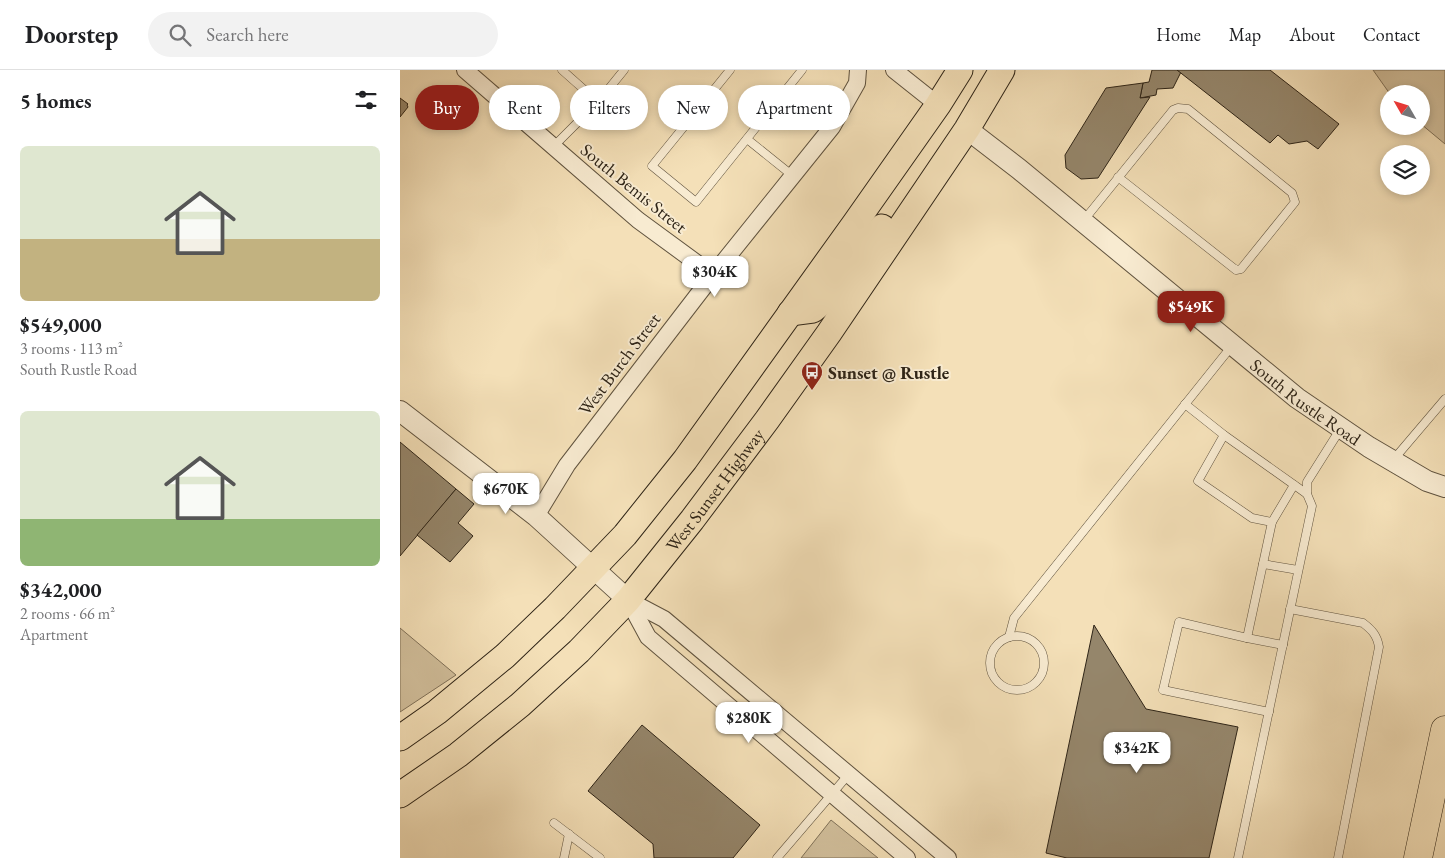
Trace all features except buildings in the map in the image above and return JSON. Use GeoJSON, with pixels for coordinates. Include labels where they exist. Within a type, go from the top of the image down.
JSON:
{"type":"FeatureCollection","features":[{"type":"Feature","properties":{"kind":"highway"},"geometry":{"type":"LineString","coordinates":[[1418,858],[1445,730]]}},
{"type":"Feature","properties":{"kind":"main road"},"geometry":{"type":"LineString","coordinates":[[400,738],[437,712],[504,656],[555,608],[625,535],[685,460],[938,105],[960,70]]}},
{"type":"Feature","properties":{"kind":"main road"},"geometry":{"type":"LineString","coordinates":[[790,313],[813,310],[825,300],[937,153],[967,129],[962,120],[964,113],[989,70]]}},
{"type":"Feature","properties":{"kind":"main road","name":"West Sunset Highway"},"geometry":{"type":"LineString","coordinates":[[400,794],[458,755],[520,705],[579,651],[628,600],[692,520],[829,333],[967,129],[1002,70]]}},
{"type":"Feature","properties":{"kind":"street","name":"South Bemis Street"},"geometry":{"type":"LineString","coordinates":[[465,70],[638,220],[713,275]]}},
{"type":"Feature","properties":{"kind":"street","name":"West Burch Street"},"geometry":{"type":"LineString","coordinates":[[536,516],[567,465],[713,275],[820,143],[842,112],[857,83],[858,70]]}},
{"type":"Feature","properties":{"kind":"street"},"geometry":{"type":"LineString","coordinates":[[894,70],[938,105]]}},
{"type":"Feature","properties":{"kind":"street","name":"South Rustle Road"},"geometry":{"type":"LineString","coordinates":[[967,129],[1297,398],[1392,461],[1427,481],[1445,487]]}},
{"type":"Feature","properties":{"kind":"street"},"geometry":{"type":"LineString","coordinates":[[400,412],[536,516],[628,600],[664,619],[948,858]]}},
{"type":"Feature","properties":{"kind":"street"},"geometry":{"type":"LineString","coordinates":[[628,600],[648,637],[907,858]]}},
{"type":"Feature","properties":{"kind":"lane"},"geometry":{"type":"LineString","coordinates":[[562,70],[579,85]]}},
{"type":"Feature","properties":{"kind":"lane"},"geometry":{"type":"LineString","coordinates":[[612,85],[624,70]]}},
{"type":"Feature","properties":{"kind":"lane"},"geometry":{"type":"LineString","coordinates":[[730,70],[652,166],[696,202],[802,70]]}},
{"type":"Feature","properties":{"kind":"lane"},"geometry":{"type":"LineString","coordinates":[[1082,221],[1118,177],[1173,110],[1183,108],[1188,109],[1292,193],[1295,202],[1241,269],[1236,270],[1118,177]]}},
{"type":"Feature","properties":{"kind":"lane"},"geometry":{"type":"LineString","coordinates":[[553,147],[570,130]]}},
{"type":"Feature","properties":{"kind":"lane"},"geometry":{"type":"LineString","coordinates":[[747,139],[793,176]]}},
{"type":"Feature","properties":{"kind":"lane"},"geometry":{"type":"LineString","coordinates":[[1009,637],[1014,618],[1233,345]]}},
{"type":"Feature","properties":{"kind":"lane"},"geometry":{"type":"LineString","coordinates":[[1392,461],[1445,398]]}},
{"type":"Feature","properties":{"kind":"lane"},"geometry":{"type":"LineString","coordinates":[[1185,404],[1224,435],[1307,494]]}},
{"type":"Feature","properties":{"kind":"lane"},"geometry":{"type":"LineString","coordinates":[[1238,858],[1312,506],[1307,494],[1307,482],[1342,428]]}},
{"type":"Feature","properties":{"kind":"lane"},"geometry":{"type":"LineString","coordinates":[[1224,435],[1198,481],[1252,518],[1272,522]]}},
{"type":"Feature","properties":{"kind":"lane"},"geometry":{"type":"LineString","coordinates":[[1247,638],[1272,522],[1294,485]]}},
{"type":"Feature","properties":{"kind":"lane"},"geometry":{"type":"LineString","coordinates":[[1263,564],[1298,570]]}},
{"type":"Feature","properties":{"kind":"lane"},"geometry":{"type":"LineString","coordinates":[[1290,609],[1362,623],[1371,629],[1377,637],[1379,647],[1338,858]]}},
{"type":"Feature","properties":{"kind":"lane"},"geometry":{"type":"LineString","coordinates":[[1269,712],[1164,690],[1179,622],[1283,645]]}},
{"type":"Feature","properties":{"kind":"lane"},"geometry":{"type":"LineString","coordinates":[[1018,635],[1028,637],[1036,642],[1041,649],[1044,658],[1044,668],[1041,676],[1027,688],[1010,689],[1002,685],[992,671],[990,663],[995,647],[1002,640],[1009,637],[1018,635]]}},
{"type":"Feature","properties":{"kind":"lane"},"geometry":{"type":"LineString","coordinates":[[777,858],[849,774]]}},
{"type":"Feature","properties":{"kind":"lane"},"geometry":{"type":"LineString","coordinates":[[554,823],[600,858]]}},
{"type":"Feature","properties":{"kind":"lane"},"geometry":{"type":"LineString","coordinates":[[564,858],[569,834]]}},
{"type":"Feature","properties":{"kind":"shaded area"},"geometry":{"type":"Polygon","coordinates":[[[1373,70],[1445,70],[1445,144],[1430,132],[1430,85],[1384,85],[1373,70]]]}},
{"type":"Feature","properties":{"kind":"shaded area"},"geometry":{"type":"Polygon","coordinates":[[[400,628],[456,675],[400,712],[400,628]]]}},
{"type":"Feature","properties":{"kind":"shaded area"},"geometry":{"type":"Polygon","coordinates":[[[831,820],[878,858],[801,858],[831,820]]]}},
{"type":"Feature","properties":{"kind":"place","name":"Sunset @ Rustle"},"geometry":{"type":"Point","coordinates":[812,391]}}]}
